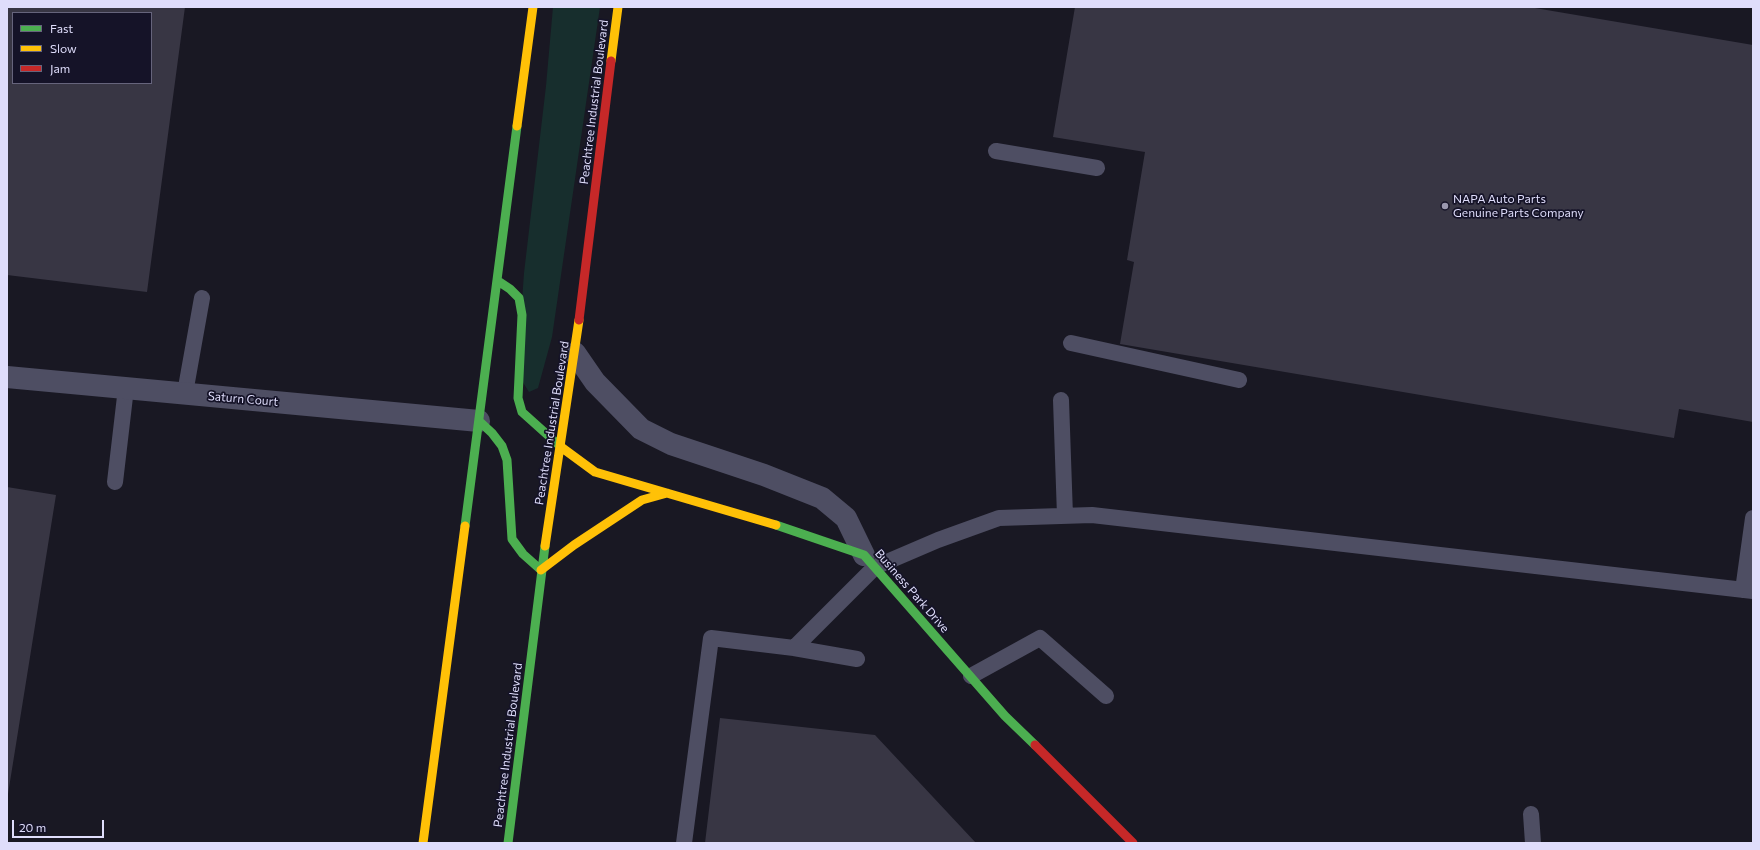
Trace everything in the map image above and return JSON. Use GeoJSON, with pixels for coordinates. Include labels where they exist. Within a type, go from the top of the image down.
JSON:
{"type":"FeatureCollection","features":[{"type":"Feature","properties":{"kind":"main road"},"geometry":{"type":"LineString","coordinates":[[423,843],[533,7]]}},
{"type":"Feature","properties":{"kind":"main road","name":"Peachtree Industrial Boulevard"},"geometry":{"type":"LineString","coordinates":[[508,843],[541,570],[575,353],[618,7]]}},
{"type":"Feature","properties":{"kind":"main road","name":"Business Park Drive"},"geometry":{"type":"LineString","coordinates":[[498,281],[519,298],[522,315],[518,398],[522,412],[561,447],[595,472],[791,529],[870,561],[1005,716],[1133,843]]}},
{"type":"Feature","properties":{"kind":"main road"},"geometry":{"type":"LineString","coordinates":[[479,421],[492,433],[502,446],[508,460],[512,539],[523,554],[541,570],[574,545],[642,500],[667,493]]}},
{"type":"Feature","properties":{"kind":"street"},"geometry":{"type":"LineString","coordinates":[[575,353],[595,382],[641,429],[670,444],[764,476],[822,498],[846,518],[870,561]]}},
{"type":"Feature","properties":{"kind":"street","name":"Saturn Court"},"geometry":{"type":"LineString","coordinates":[[7,377],[479,421]]}},
{"type":"Feature","properties":{"kind":"lane"},"geometry":{"type":"LineString","coordinates":[[996,151],[1097,168]]}},
{"type":"Feature","properties":{"kind":"lane"},"geometry":{"type":"LineString","coordinates":[[186,394],[202,298]]}},
{"type":"Feature","properties":{"kind":"lane"},"geometry":{"type":"LineString","coordinates":[[1071,343],[1239,380]]}},
{"type":"Feature","properties":{"kind":"lane"},"geometry":{"type":"LineString","coordinates":[[115,482],[126,388]]}},
{"type":"Feature","properties":{"kind":"lane"},"geometry":{"type":"LineString","coordinates":[[1061,400],[1065,516]]}},
{"type":"Feature","properties":{"kind":"lane"},"geometry":{"type":"LineString","coordinates":[[794,648],[870,561],[938,540],[999,518],[1099,516],[1748,590],[1753,518]]}},
{"type":"Feature","properties":{"kind":"lane"},"geometry":{"type":"LineString","coordinates":[[684,843],[712,638],[794,648],[857,658]]}},
{"type":"Feature","properties":{"kind":"lane"},"geometry":{"type":"LineString","coordinates":[[971,676],[1040,638],[1106,696]]}},
{"type":"Feature","properties":{"kind":"lane"},"geometry":{"type":"LineString","coordinates":[[1531,814],[1533,843]]}},
{"type":"Feature","properties":{"kind":"green space"},"geometry":{"type":"Polygon","coordinates":[[[553,7],[600,7],[552,337],[538,388],[529,392],[517,373],[524,273],[546,86],[553,7]]]}},
{"type":"Feature","properties":{"kind":"building"},"geometry":{"type":"Polygon","coordinates":[[[7,7],[185,7],[147,292],[7,275],[7,7]]]}},
{"type":"Feature","properties":{"kind":"building","name":"NAPA Auto Parts Genuine Parts Company"},"geometry":{"type":"Polygon","coordinates":[[[1075,7],[1529,7],[1753,45],[1753,422],[1679,409],[1674,438],[1120,344],[1134,262],[1127,260],[1145,152],[1053,137],[1075,7]]]}},
{"type":"Feature","properties":{"kind":"building"},"geometry":{"type":"Polygon","coordinates":[[[7,487],[56,495],[8,794],[7,794],[7,487]]]}},
{"type":"Feature","properties":{"kind":"building"},"geometry":{"type":"Polygon","coordinates":[[[720,718],[875,735],[976,843],[705,843],[720,718]]]}},
{"type":"Feature","properties":{"kind":"traffic: fast"},"geometry":{"type":"LineString","coordinates":[[465,526],[517,126]]}},
{"type":"Feature","properties":{"kind":"traffic: fast"},"geometry":{"type":"LineString","coordinates":[[498,281],[510,289],[519,298],[522,315],[518,398],[522,412],[561,447]]}},
{"type":"Feature","properties":{"kind":"traffic: fast"},"geometry":{"type":"LineString","coordinates":[[479,421],[492,433],[502,446],[507,460],[512,539],[523,554],[541,570]]}},
{"type":"Feature","properties":{"kind":"traffic: fast"},"geometry":{"type":"LineString","coordinates":[[776,525],[864,555],[1005,716],[1035,745]]}},
{"type":"Feature","properties":{"kind":"traffic: fast"},"geometry":{"type":"LineString","coordinates":[[508,843],[545,546]]}},
{"type":"Feature","properties":{"kind":"traffic: slow"},"geometry":{"type":"LineString","coordinates":[[517,126],[533,7]]}},
{"type":"Feature","properties":{"kind":"traffic: slow"},"geometry":{"type":"LineString","coordinates":[[611,61],[618,7]]}},
{"type":"Feature","properties":{"kind":"traffic: slow"},"geometry":{"type":"LineString","coordinates":[[545,546],[579,320]]}},
{"type":"Feature","properties":{"kind":"traffic: slow"},"geometry":{"type":"LineString","coordinates":[[561,447],[595,472],[776,525]]}},
{"type":"Feature","properties":{"kind":"traffic: slow"},"geometry":{"type":"LineString","coordinates":[[541,570],[574,545],[642,500],[667,493]]}},
{"type":"Feature","properties":{"kind":"traffic: slow"},"geometry":{"type":"LineString","coordinates":[[423,843],[465,526]]}},
{"type":"Feature","properties":{"kind":"traffic: jam"},"geometry":{"type":"LineString","coordinates":[[579,320],[611,61]]}},
{"type":"Feature","properties":{"kind":"traffic: jam"},"geometry":{"type":"LineString","coordinates":[[1035,745],[1133,843]]}},
{"type":"Feature","properties":{"kind":"place","name":"NAPA Auto Parts Genuine Parts Company"},"geometry":{"type":"Point","coordinates":[1445,206]}}]}
